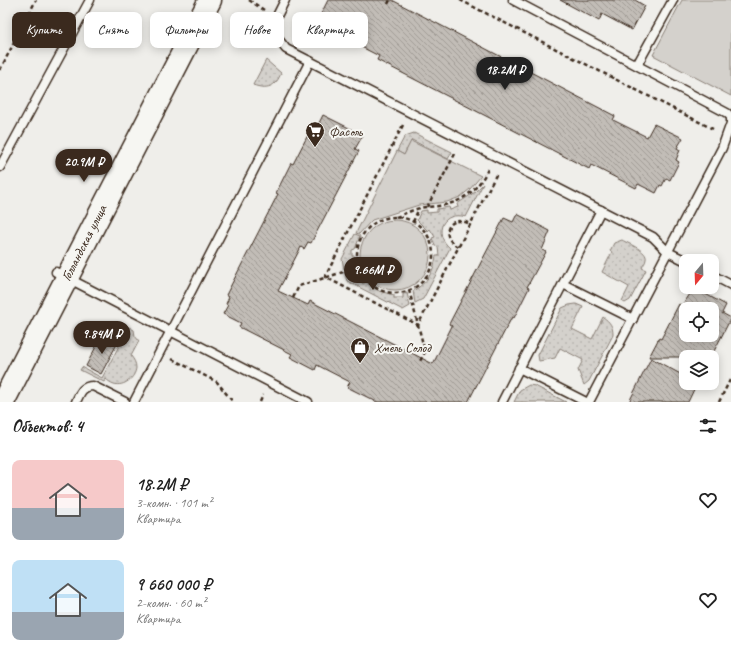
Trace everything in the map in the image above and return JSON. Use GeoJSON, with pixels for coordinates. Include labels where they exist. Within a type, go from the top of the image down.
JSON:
{"type":"FeatureCollection","features":[{"type":"Feature","properties":{"kind":"street","name":"Голландская улица"},"geometry":{"type":"LineString","coordinates":[[3,402],[62,275],[199,0]]}},
{"type":"Feature","properties":{"kind":"street","name":"Голландская улица"},"geometry":{"type":"LineString","coordinates":[[0,382],[62,275],[210,0]]}},
{"type":"Feature","properties":{"kind":"lane"},"geometry":{"type":"LineString","coordinates":[[0,167],[90,0]]}},
{"type":"Feature","properties":{"kind":"lane"},"geometry":{"type":"LineString","coordinates":[[285,0],[276,18],[275,35],[286,49],[653,237],[668,252],[679,258]]}},
{"type":"Feature","properties":{"kind":"lane"},"geometry":{"type":"LineString","coordinates":[[513,0],[727,113],[731,117],[722,148],[588,402],[519,368]]}},
{"type":"Feature","properties":{"kind":"lane"},"geometry":{"type":"LineString","coordinates":[[637,66],[673,0]]}},
{"type":"Feature","properties":{"kind":"lane"},"geometry":{"type":"LineString","coordinates":[[134,402],[310,61]]}},
{"type":"Feature","properties":{"kind":"lane"},"geometry":{"type":"LineString","coordinates":[[502,402],[601,210]]}},
{"type":"Feature","properties":{"kind":"lane"},"geometry":{"type":"LineString","coordinates":[[62,275],[308,402]]}},
{"type":"Feature","properties":{"kind":"lane"},"geometry":{"type":"LineString","coordinates":[[719,279],[731,285]]}},
{"type":"Feature","properties":{"kind":"lane"},"geometry":{"type":"LineString","coordinates":[[563,284],[632,319]]}},
{"type":"Feature","properties":{"kind":"lane"},"geometry":{"type":"LineString","coordinates":[[76,402],[83,389],[87,386],[93,386],[125,402]]}},
{"type":"Feature","properties":{"kind":"path"},"geometry":{"type":"LineString","coordinates":[[0,70],[36,0]]}},
{"type":"Feature","properties":{"kind":"path"},"geometry":{"type":"LineString","coordinates":[[388,4],[390,0]]}},
{"type":"Feature","properties":{"kind":"path"},"geometry":{"type":"LineString","coordinates":[[460,0],[726,136]]}},
{"type":"Feature","properties":{"kind":"path"},"geometry":{"type":"LineString","coordinates":[[325,278],[410,112]]}},
{"type":"Feature","properties":{"kind":"path"},"geometry":{"type":"LineString","coordinates":[[427,207],[462,139]]}},
{"type":"Feature","properties":{"kind":"path"},"geometry":{"type":"LineString","coordinates":[[394,218],[420,208],[447,205],[462,199],[472,192],[484,178],[495,156]]}},
{"type":"Feature","properties":{"kind":"path"},"geometry":{"type":"LineString","coordinates":[[418,325],[504,160]]}},
{"type":"Feature","properties":{"kind":"path"},"geometry":{"type":"LineString","coordinates":[[413,222],[420,208]]}},
{"type":"Feature","properties":{"kind":"path"},"geometry":{"type":"LineString","coordinates":[[389,217],[405,218],[413,222],[419,225],[429,237],[433,252],[431,268],[423,282],[410,290],[394,293],[378,289],[366,279],[359,267],[357,249],[363,234],[374,223],[389,217]]}},
{"type":"Feature","properties":{"kind":"path"},"geometry":{"type":"LineString","coordinates":[[458,247],[452,243],[448,237],[447,230],[451,224],[457,220],[464,220],[470,224]]}},
{"type":"Feature","properties":{"kind":"path"},"geometry":{"type":"LineString","coordinates":[[293,298],[299,286],[359,267]]}},
{"type":"Feature","properties":{"kind":"path"},"geometry":{"type":"LineString","coordinates":[[325,278],[418,325]]}},
{"type":"Feature","properties":{"kind":"path"},"geometry":{"type":"LineString","coordinates":[[410,290],[425,352],[419,363]]}},
{"type":"Feature","properties":{"kind":"path"},"geometry":{"type":"LineString","coordinates":[[160,352],[217,382],[233,402]]}},
{"type":"Feature","properties":{"kind":"path"},"geometry":{"type":"LineString","coordinates":[[719,402],[731,378]]}},
{"type":"Feature","properties":{"kind":"shaded area"},"geometry":{"type":"Polygon","coordinates":[[[682,0],[731,0],[731,96],[653,55],[682,0]]]}},
{"type":"Feature","properties":{"kind":"shaded area"},"geometry":{"type":"Polygon","coordinates":[[[266,60],[281,73],[279,78],[274,84],[267,87],[253,85],[266,60]]]}},
{"type":"Feature","properties":{"kind":"shaded area"},"geometry":{"type":"Polygon","coordinates":[[[414,133],[452,152],[448,159],[412,140],[404,155],[397,151],[405,136],[414,133]]]}},
{"type":"Feature","properties":{"kind":"shaded area"},"geometry":{"type":"Polygon","coordinates":[[[411,141],[481,176],[470,189],[460,197],[447,202],[419,205],[372,220],[359,234],[356,233],[397,151],[404,155],[411,141]]]}},
{"type":"Feature","properties":{"kind":"shaded area"},"geometry":{"type":"Polygon","coordinates":[[[483,184],[466,217],[451,217],[443,224],[441,230],[442,236],[450,248],[423,299],[415,303],[413,291],[426,281],[434,267],[436,256],[439,256],[438,247],[435,246],[432,238],[435,237],[430,229],[428,231],[417,220],[421,211],[427,210],[427,213],[437,212],[437,209],[449,207],[450,210],[458,207],[457,204],[475,192],[483,184]]]}},
{"type":"Feature","properties":{"kind":"shaded area"},"geometry":{"type":"Polygon","coordinates":[[[395,220],[414,226],[424,236],[430,255],[424,274],[414,284],[395,290],[376,284],[366,274],[360,255],[366,236],[376,226],[395,220]]]}},
{"type":"Feature","properties":{"kind":"shaded area"},"geometry":{"type":"Polygon","coordinates":[[[355,234],[360,236],[355,249],[352,250],[352,256],[355,256],[356,265],[344,269],[342,259],[355,234]]]}},
{"type":"Feature","properties":{"kind":"shaded area"},"geometry":{"type":"Polygon","coordinates":[[[622,240],[644,253],[646,256],[646,261],[642,268],[646,270],[630,300],[625,303],[622,301],[629,287],[602,272],[612,252],[610,251],[614,243],[622,240]]]}},
{"type":"Feature","properties":{"kind":"shaded area"},"geometry":{"type":"Polygon","coordinates":[[[358,270],[360,275],[357,277],[363,284],[366,282],[379,291],[394,295],[394,298],[403,298],[403,294],[407,293],[410,306],[403,310],[347,281],[345,274],[358,270]]]}},
{"type":"Feature","properties":{"kind":"shaded area"},"geometry":{"type":"Polygon","coordinates":[[[576,304],[583,307],[572,329],[592,339],[603,317],[611,324],[613,332],[613,335],[589,381],[584,385],[578,370],[583,360],[560,348],[555,358],[539,361],[538,355],[562,308],[576,304]]]}},
{"type":"Feature","properties":{"kind":"shaded area"},"geometry":{"type":"Polygon","coordinates":[[[129,327],[134,330],[135,336],[139,341],[131,356],[136,365],[135,372],[128,381],[118,385],[106,379],[104,382],[80,370],[82,367],[102,378],[129,327]]]}},
{"type":"Feature","properties":{"kind":"shaded area"},"geometry":{"type":"Polygon","coordinates":[[[529,385],[535,386],[566,402],[514,402],[520,390],[529,385]]]}},
{"type":"Feature","properties":{"kind":"building"},"geometry":{"type":"Polygon","coordinates":[[[328,0],[392,0],[615,116],[613,120],[647,137],[654,124],[683,138],[677,148],[680,150],[676,160],[679,162],[670,180],[666,178],[656,193],[638,184],[636,188],[591,165],[589,169],[377,60],[379,56],[363,48],[368,48],[368,12],[322,12],[328,0]]]}},
{"type":"Feature","properties":{"kind":"building"},"geometry":{"type":"Polygon","coordinates":[[[560,0],[635,0],[645,6],[632,30],[602,14],[599,21],[560,0]]]}},
{"type":"Feature","properties":{"kind":"building"},"geometry":{"type":"Polygon","coordinates":[[[323,115],[363,135],[355,149],[359,151],[311,243],[308,242],[304,249],[301,247],[278,291],[308,305],[310,301],[433,364],[452,326],[449,324],[504,218],[513,222],[517,214],[550,231],[542,250],[546,252],[527,287],[529,288],[514,318],[512,317],[468,402],[377,402],[347,387],[350,382],[317,365],[315,370],[290,357],[292,354],[239,327],[241,323],[223,314],[228,305],[226,304],[229,297],[226,295],[278,194],[276,193],[291,163],[293,164],[311,129],[315,131],[323,115]]]}},
{"type":"Feature","properties":{"kind":"building"},"geometry":{"type":"Polygon","coordinates":[[[690,294],[705,294],[726,305],[722,313],[731,318],[719,341],[719,302],[685,302],[690,294]]]}},
{"type":"Feature","properties":{"kind":"building"},"geometry":{"type":"Polygon","coordinates":[[[679,304],[679,342],[719,342],[715,350],[679,350],[679,357],[649,357],[659,338],[661,339],[679,304]]]}},
{"type":"Feature","properties":{"kind":"building"},"geometry":{"type":"Polygon","coordinates":[[[102,335],[117,344],[101,374],[86,366],[102,335]]]}},
{"type":"Feature","properties":{"kind":"building"},"geometry":{"type":"Polygon","coordinates":[[[651,358],[679,373],[679,390],[694,390],[688,402],[629,402],[651,358]]]}},
{"type":"Feature","properties":{"kind":"place","name":"Фасоль"},"geometry":{"type":"Point","coordinates":[315,148]}},
{"type":"Feature","properties":{"kind":"place","name":"Хмель Солод"},"geometry":{"type":"Point","coordinates":[360,364]}}]}
